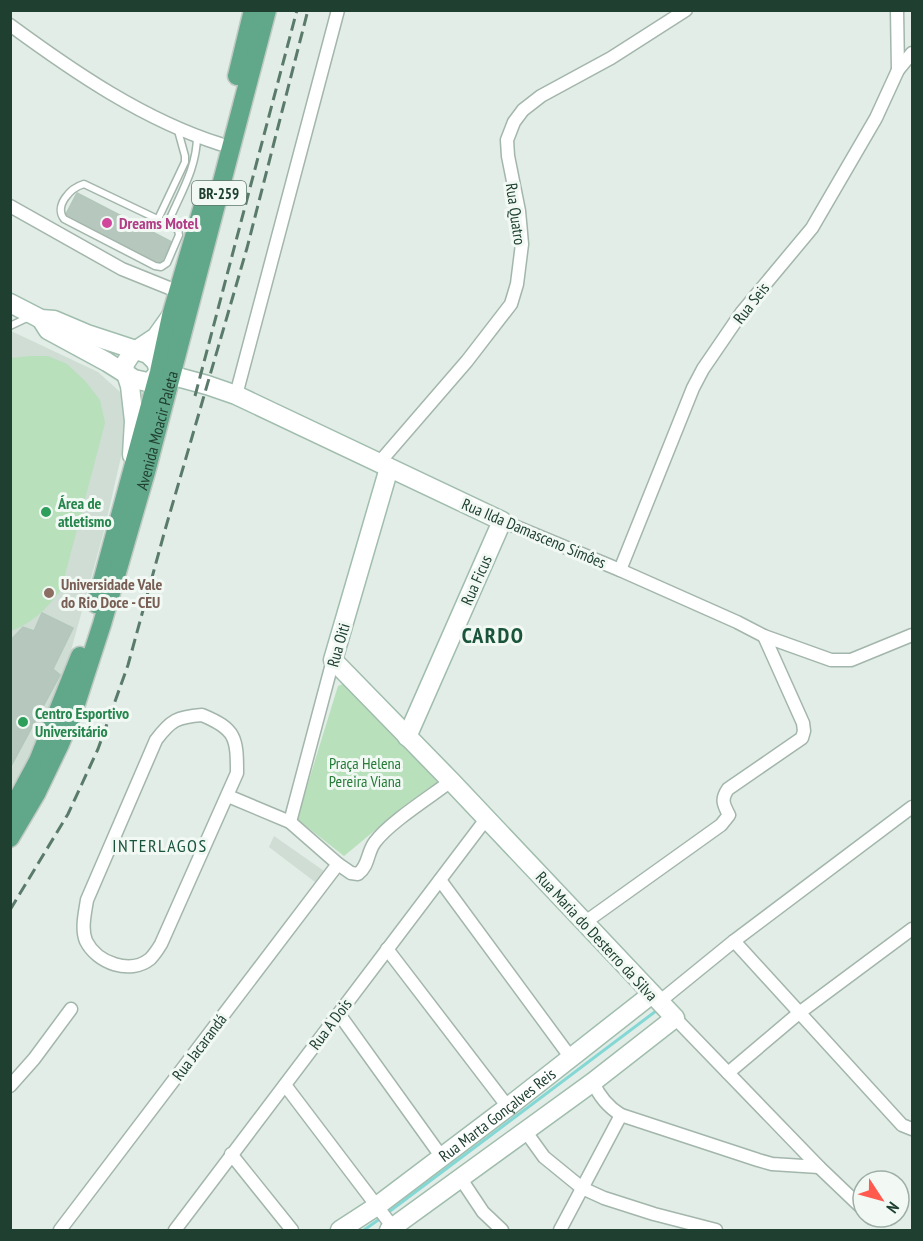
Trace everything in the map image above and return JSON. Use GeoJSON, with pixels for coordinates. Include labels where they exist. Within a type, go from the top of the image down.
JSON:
{"type":"FeatureCollection","features":[{"type":"Feature","properties":{"kind":"main road","name":"Avenida Moacir Paleta"},"geometry":{"type":"LineString","coordinates":[[10,813],[38,761],[78,662],[132,465],[165,374],[171,316],[220,144],[253,10]]}},
{"type":"Feature","properties":{"kind":"main road","name":"Avenida Moacir Paleta"},"geometry":{"type":"LineString","coordinates":[[10,838],[36,794],[75,707],[124,552],[165,374],[267,10]]}},
{"type":"Feature","properties":{"kind":"street"},"geometry":{"type":"LineString","coordinates":[[236,395],[338,10]]}},
{"type":"Feature","properties":{"kind":"street","name":"Rua Quatro"},"geometry":{"type":"LineString","coordinates":[[384,466],[511,303],[518,284],[522,244],[519,211],[508,156],[507,140],[514,122],[523,110],[541,96],[611,58],[686,10]]}},
{"type":"Feature","properties":{"kind":"street"},"geometry":{"type":"LineString","coordinates":[[897,10],[898,70]]}},
{"type":"Feature","properties":{"kind":"street"},"geometry":{"type":"LineString","coordinates":[[10,26],[72,68],[136,107],[220,144]]}},
{"type":"Feature","properties":{"kind":"street","name":"Rua Seis"},"geometry":{"type":"LineString","coordinates":[[620,570],[693,388],[703,369],[742,312],[812,228],[876,118],[898,70],[912,53]]}},
{"type":"Feature","properties":{"kind":"street"},"geometry":{"type":"LineString","coordinates":[[10,207],[122,269],[178,292]]}},
{"type":"Feature","properties":{"kind":"street"},"geometry":{"type":"LineString","coordinates":[[10,303],[37,317],[54,320],[153,357],[165,374],[147,382],[134,379],[101,358],[48,330],[37,317]]}},
{"type":"Feature","properties":{"kind":"street"},"geometry":{"type":"LineString","coordinates":[[132,465],[134,421],[126,362],[132,353],[156,337],[171,316]]}},
{"type":"Feature","properties":{"kind":"street","name":"Rua Ilda Damasceno Simôes"},"geometry":{"type":"LineString","coordinates":[[165,374],[236,395],[502,521],[620,570],[764,636],[831,660],[851,660],[912,635]]}},
{"type":"Feature","properties":{"kind":"street","name":"Rua Oiti"},"geometry":{"type":"LineString","coordinates":[[290,822],[384,466]]}},
{"type":"Feature","properties":{"kind":"street","name":"Rua Ficus"},"geometry":{"type":"LineString","coordinates":[[407,737],[502,521]]}},
{"type":"Feature","properties":{"kind":"street"},"geometry":{"type":"LineString","coordinates":[[584,923],[721,825],[729,815],[723,801],[728,789],[802,738],[803,723],[764,636]]}},
{"type":"Feature","properties":{"kind":"street","name":"Rua Maria do Desterro da Silva"},"geometry":{"type":"LineString","coordinates":[[333,660],[451,781],[655,998],[851,1198]]}},
{"type":"Feature","properties":{"kind":"street"},"geometry":{"type":"LineString","coordinates":[[202,715],[221,723],[233,737],[237,748],[237,773],[228,796],[161,945],[150,959],[136,967],[120,967],[106,961],[86,940],[84,924],[87,900],[156,740],[170,722],[184,716],[202,715]]}},
{"type":"Feature","properties":{"kind":"street"},"geometry":{"type":"LineString","coordinates":[[228,796],[290,822],[338,864],[351,873],[358,874],[363,870],[373,844],[383,833],[451,781]]}},
{"type":"Feature","properties":{"kind":"street"},"geometry":{"type":"LineString","coordinates":[[655,998],[912,807]]}},
{"type":"Feature","properties":{"kind":"street","name":"Rua A Dois"},"geometry":{"type":"LineString","coordinates":[[179,1228],[231,1154],[486,819]]}},
{"type":"Feature","properties":{"kind":"street","name":"Rua Jacarandá"},"geometry":{"type":"LineString","coordinates":[[60,1230],[338,864]]}},
{"type":"Feature","properties":{"kind":"street"},"geometry":{"type":"LineString","coordinates":[[440,880],[571,1058]]}},
{"type":"Feature","properties":{"kind":"street"},"geometry":{"type":"LineString","coordinates":[[728,1073],[799,1013],[912,929]]}},
{"type":"Feature","properties":{"kind":"street"},"geometry":{"type":"LineString","coordinates":[[734,941],[907,1127]]}},
{"type":"Feature","properties":{"kind":"street"},"geometry":{"type":"LineString","coordinates":[[387,950],[508,1107]]}},
{"type":"Feature","properties":{"kind":"street","name":"Rua Marta Gonçalves Reis"},"geometry":{"type":"LineString","coordinates":[[340,1230],[377,1206],[571,1058],[655,998]]}},
{"type":"Feature","properties":{"kind":"street"},"geometry":{"type":"LineString","coordinates":[[10,1086],[34,1059],[71,1009]]}},
{"type":"Feature","properties":{"kind":"street"},"geometry":{"type":"LineString","coordinates":[[339,1014],[441,1156]]}},
{"type":"Feature","properties":{"kind":"street","name":"Rua Marta Gonçalves Reis"},"geometry":{"type":"LineString","coordinates":[[392,1229],[593,1082],[675,1018]]}},
{"type":"Feature","properties":{"kind":"street"},"geometry":{"type":"LineString","coordinates":[[593,1082],[606,1103],[621,1115],[765,1162],[819,1167]]}},
{"type":"Feature","properties":{"kind":"street"},"geometry":{"type":"LineString","coordinates":[[285,1085],[392,1229]]}},
{"type":"Feature","properties":{"kind":"street"},"geometry":{"type":"LineString","coordinates":[[560,1230],[621,1115]]}},
{"type":"Feature","properties":{"kind":"street"},"geometry":{"type":"LineString","coordinates":[[525,1132],[544,1157],[582,1188],[604,1198],[654,1214],[716,1230]]}},
{"type":"Feature","properties":{"kind":"street"},"geometry":{"type":"LineString","coordinates":[[231,1154],[292,1230]]}},
{"type":"Feature","properties":{"kind":"street"},"geometry":{"type":"LineString","coordinates":[[461,1179],[483,1212],[501,1230]]}},
{"type":"Feature","properties":{"kind":"lane"},"geometry":{"type":"LineString","coordinates":[[158,219],[185,162],[177,127]]}},
{"type":"Feature","properties":{"kind":"lane"},"geometry":{"type":"LineString","coordinates":[[168,224],[193,166],[197,153],[197,135]]}},
{"type":"Feature","properties":{"kind":"lane"},"geometry":{"type":"LineString","coordinates":[[84,184],[168,224],[178,230],[179,235],[167,263],[162,267],[155,266],[64,219],[60,214],[60,209],[70,192],[84,184]]}},
{"type":"Feature","properties":{"kind":"lane"},"geometry":{"type":"LineString","coordinates":[[10,326],[37,317]]}},
{"type":"Feature","properties":{"kind":"shaded area","name":"Universidade Vale do Rio Doce - CEU"},"geometry":{"type":"Polygon","coordinates":[[[11,331],[98,372],[120,392],[125,420],[124,444],[104,531],[70,654],[46,723],[11,794],[11,331]]]}},
{"type":"Feature","properties":{"kind":"shaded area"},"geometry":{"type":"Polygon","coordinates":[[[274,836],[324,871],[315,882],[269,847],[274,836]]]}},
{"type":"Feature","properties":{"kind":"green space","name":"Área de atletismo"},"geometry":{"type":"Polygon","coordinates":[[[48,356],[67,364],[100,400],[105,423],[61,590],[39,614],[11,631],[11,358],[48,356]]]}},
{"type":"Feature","properties":{"kind":"green space","name":"Praça Helena Pereira Viana"},"geometry":{"type":"Polygon","coordinates":[[[348,682],[446,781],[409,802],[344,856],[297,819],[338,686],[348,682]]]}},
{"type":"Feature","properties":{"kind":"building","name":"Dreams Motel"},"geometry":{"type":"Polygon","coordinates":[[[77,193],[172,242],[160,265],[65,216],[77,193]]]}},
{"type":"Feature","properties":{"kind":"building","name":"Centro Esportivo Universitário"},"geometry":{"type":"Polygon","coordinates":[[[42,613],[73,628],[53,669],[60,675],[10,768],[10,641],[23,627],[34,631],[42,613]]]}},
{"type":"Feature","properties":{"kind":"waterway"},"geometry":{"type":"LineString","coordinates":[[386,1214],[656,1011]]}},
{"type":"Feature","properties":{"kind":"waterway"},"geometry":{"type":"LineString","coordinates":[[364,1230],[381,1218]]}},
{"type":"Feature","properties":{"kind":"railway"},"geometry":{"type":"LineString","coordinates":[[195,396],[297,10]]}},
{"type":"Feature","properties":{"kind":"railway"},"geometry":{"type":"LineString","coordinates":[[10,910],[68,814],[98,749],[128,665],[247,248],[308,10]]}},
{"type":"Feature","properties":{"kind":"place","name":"Dreams Motel"},"geometry":{"type":"Point","coordinates":[107,223]}},
{"type":"Feature","properties":{"kind":"place","name":"Área de atletismo"},"geometry":{"type":"Point","coordinates":[46,512]}},
{"type":"Feature","properties":{"kind":"place","name":"Universidade Vale do Rio Doce - CEU"},"geometry":{"type":"Point","coordinates":[49,593]}},
{"type":"Feature","properties":{"kind":"place","name":"Centro Esportivo Universitário"},"geometry":{"type":"Point","coordinates":[23,722]}},
{"type":"Feature","properties":{"kind":"district","name":"CARDO"},"geometry":{"type":"Point","coordinates":[493,635]}},
{"type":"Feature","properties":{"kind":"district","name":"INTERLAGOS"},"geometry":{"type":"Point","coordinates":[160,845]}}]}
